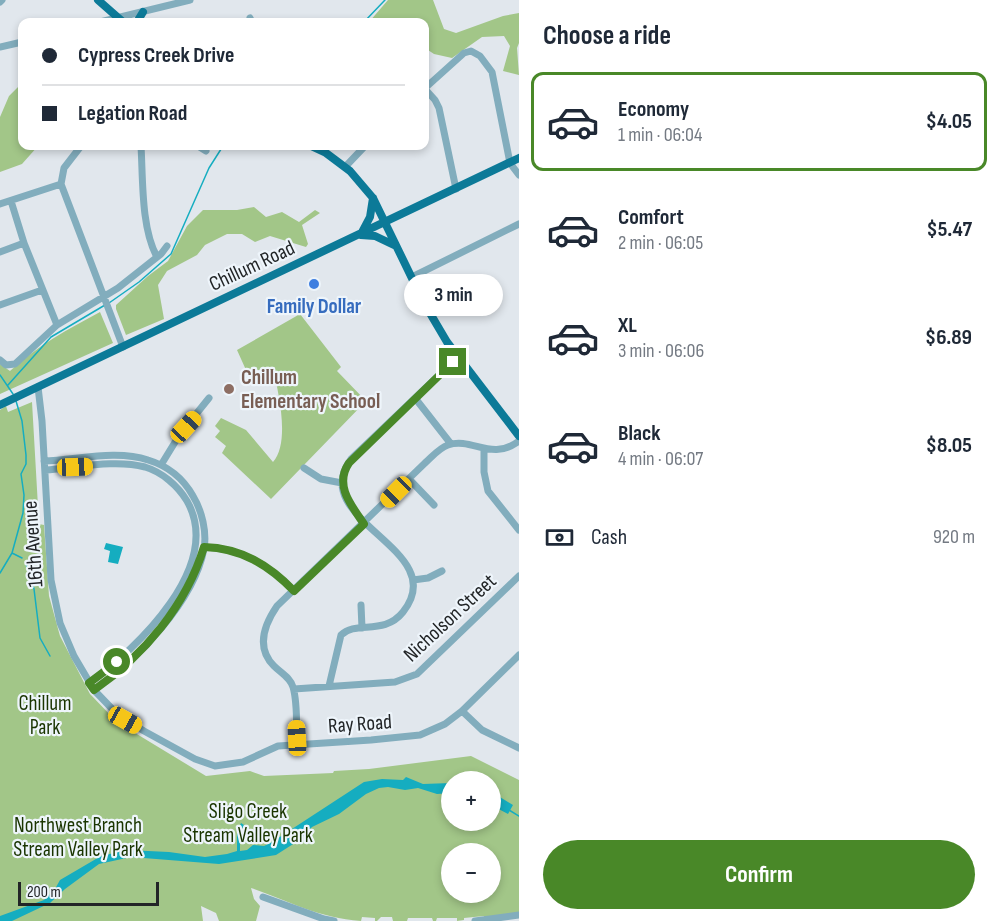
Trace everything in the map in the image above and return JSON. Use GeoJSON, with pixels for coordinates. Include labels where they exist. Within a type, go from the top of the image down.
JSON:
{"type":"FeatureCollection","features":[{"type":"Feature","properties":{"kind":"main road"},"geometry":{"type":"LineString","coordinates":[[98,0],[118,18]]}},
{"type":"Feature","properties":{"kind":"main road"},"geometry":{"type":"LineString","coordinates":[[139,18],[143,12]]}},
{"type":"Feature","properties":{"kind":"main road"},"geometry":{"type":"LineString","coordinates":[[320,150],[358,179],[373,198],[435,321],[458,357],[519,439]]}},
{"type":"Feature","properties":{"kind":"main road","name":"Chillum Road"},"geometry":{"type":"LineString","coordinates":[[0,405],[519,158]]}},
{"type":"Feature","properties":{"kind":"main road"},"geometry":{"type":"LineString","coordinates":[[373,198],[370,217],[360,235],[377,237],[396,246]]}},
{"type":"Feature","properties":{"kind":"street"},"geometry":{"type":"LineString","coordinates":[[126,18],[190,0]]}},
{"type":"Feature","properties":{"kind":"street"},"geometry":{"type":"LineString","coordinates":[[0,47],[18,43]]}},
{"type":"Feature","properties":{"kind":"street"},"geometry":{"type":"LineString","coordinates":[[429,85],[464,53],[471,51],[480,56],[491,69],[510,163],[519,175]]}},
{"type":"Feature","properties":{"kind":"street"},"geometry":{"type":"LineString","coordinates":[[429,93],[439,108],[456,189]]}},
{"type":"Feature","properties":{"kind":"street"},"geometry":{"type":"LineString","coordinates":[[78,150],[64,168],[61,184],[123,347]]}},
{"type":"Feature","properties":{"kind":"street"},"geometry":{"type":"LineString","coordinates":[[141,150],[147,229],[157,258]]}},
{"type":"Feature","properties":{"kind":"street"},"geometry":{"type":"LineString","coordinates":[[345,168],[361,150]]}},
{"type":"Feature","properties":{"kind":"street"},"geometry":{"type":"LineString","coordinates":[[0,204],[61,184]]}},
{"type":"Feature","properties":{"kind":"street"},"geometry":{"type":"LineString","coordinates":[[11,201],[24,243],[57,325]]}},
{"type":"Feature","properties":{"kind":"street"},"geometry":{"type":"LineString","coordinates":[[412,277],[519,224]]}},
{"type":"Feature","properties":{"kind":"street"},"geometry":{"type":"LineString","coordinates":[[0,252],[24,243]]}},
{"type":"Feature","properties":{"kind":"street"},"geometry":{"type":"LineString","coordinates":[[0,360],[9,365],[20,361],[57,325],[106,303],[157,258],[166,246]]}},
{"type":"Feature","properties":{"kind":"street"},"geometry":{"type":"LineString","coordinates":[[0,305],[42,290]]}},
{"type":"Feature","properties":{"kind":"street"},"geometry":{"type":"LineString","coordinates":[[329,686],[341,634],[346,630],[383,626],[400,616],[411,597],[413,580],[411,570],[401,556],[364,524],[349,503],[342,483],[344,470],[351,459],[458,357]]}},
{"type":"Feature","properties":{"kind":"street","name":"16th Avenue"},"geometry":{"type":"LineString","coordinates":[[38,387],[54,601],[69,646],[92,686]]}},
{"type":"Feature","properties":{"kind":"street"},"geometry":{"type":"LineString","coordinates":[[161,465],[180,434],[209,398]]}},
{"type":"Feature","properties":{"kind":"street"},"geometry":{"type":"LineString","coordinates":[[415,398],[451,444]]}},
{"type":"Feature","properties":{"kind":"street"},"geometry":{"type":"LineString","coordinates":[[297,744],[294,689],[288,678],[270,661],[263,639],[271,615],[277,606],[438,451],[451,444],[484,449],[505,448],[519,439]]}},
{"type":"Feature","properties":{"kind":"street"},"geometry":{"type":"LineString","coordinates":[[484,449],[484,472],[488,492],[519,530]]}},
{"type":"Feature","properties":{"kind":"street"},"geometry":{"type":"LineString","coordinates":[[44,461],[129,456],[161,465],[181,479],[195,500],[202,518],[204,547],[196,573],[166,621],[134,658],[92,686]]}},
{"type":"Feature","properties":{"kind":"street"},"geometry":{"type":"LineString","coordinates":[[45,470],[130,464],[150,469],[177,488],[188,503],[196,528],[194,555],[185,577],[168,606],[128,652],[92,686]]}},
{"type":"Feature","properties":{"kind":"street"},"geometry":{"type":"LineString","coordinates":[[304,468],[321,479],[342,483]]}},
{"type":"Feature","properties":{"kind":"street"},"geometry":{"type":"LineString","coordinates":[[410,479],[434,505]]}},
{"type":"Feature","properties":{"kind":"street"},"geometry":{"type":"LineString","coordinates":[[204,547],[225,549],[255,560],[273,571],[294,591]]}},
{"type":"Feature","properties":{"kind":"street"},"geometry":{"type":"LineString","coordinates":[[413,580],[428,578],[442,570]]}},
{"type":"Feature","properties":{"kind":"street","name":"Nicholson Street"},"geometry":{"type":"LineString","coordinates":[[294,689],[395,682],[417,674],[519,576]]}},
{"type":"Feature","properties":{"kind":"street"},"geometry":{"type":"LineString","coordinates":[[361,605],[362,628]]}},
{"type":"Feature","properties":{"kind":"street","name":"Ray Road"},"geometry":{"type":"LineString","coordinates":[[92,686],[125,720],[209,765],[215,766],[235,764],[273,747],[408,737],[436,729],[462,711],[519,655]]}},
{"type":"Feature","properties":{"kind":"street"},"geometry":{"type":"LineString","coordinates":[[462,711],[482,730],[519,748]]}},
{"type":"Feature","properties":{"kind":"street"},"geometry":{"type":"LineString","coordinates":[[263,897],[323,920],[334,921]]}},
{"type":"Feature","properties":{"kind":"street"},"geometry":{"type":"LineString","coordinates":[[475,921],[519,915]]}},
{"type":"Feature","properties":{"kind":"green space"},"geometry":{"type":"Polygon","coordinates":[[[388,0],[433,0],[444,29],[456,33],[503,16],[519,13],[517,48],[519,75],[503,71],[510,46],[504,36],[482,37],[452,58],[429,51],[429,18],[372,18],[388,0]]]}},
{"type":"Feature","properties":{"kind":"green space"},"geometry":{"type":"Polygon","coordinates":[[[18,87],[18,150],[34,150],[22,164],[0,172],[0,117],[9,96],[18,87]]]}},
{"type":"Feature","properties":{"kind":"green space"},"geometry":{"type":"Polygon","coordinates":[[[254,207],[266,217],[282,212],[299,222],[315,210],[320,213],[302,225],[308,244],[306,247],[270,236],[255,242],[242,234],[227,234],[205,245],[197,255],[167,271],[158,285],[164,319],[126,335],[116,305],[168,261],[187,226],[203,210],[237,210],[254,207]]]}},
{"type":"Feature","properties":{"kind":"green space"},"geometry":{"type":"Polygon","coordinates":[[[100,312],[113,343],[0,394],[0,364],[10,371],[42,346],[100,312]]]}},
{"type":"Feature","properties":{"kind":"green space"},"geometry":{"type":"Polygon","coordinates":[[[300,314],[341,367],[337,371],[366,401],[271,499],[222,453],[226,446],[215,437],[220,431],[215,426],[221,418],[246,430],[273,462],[281,443],[282,418],[273,370],[246,370],[237,350],[300,314]]]}},
{"type":"Feature","properties":{"kind":"green space"},"geometry":{"type":"Polygon","coordinates":[[[32,402],[39,524],[44,525],[49,596],[60,636],[90,694],[117,722],[206,776],[250,771],[264,776],[333,773],[334,771],[369,769],[471,756],[501,771],[519,780],[519,913],[484,918],[484,916],[464,918],[464,920],[457,921],[457,918],[437,918],[433,921],[432,918],[408,918],[407,921],[393,921],[392,917],[381,917],[375,921],[375,918],[362,917],[361,921],[317,913],[251,888],[254,899],[260,906],[256,921],[219,921],[216,913],[201,906],[203,921],[0,921],[0,410],[6,406],[8,412],[32,402]]]}},
{"type":"Feature","properties":{"kind":"water"},"geometry":{"type":"Polygon","coordinates":[[[106,543],[123,547],[118,564],[108,562],[110,551],[104,549],[106,543]]]}},
{"type":"Feature","properties":{"kind":"water"},"geometry":{"type":"Polygon","coordinates":[[[406,777],[423,784],[441,783],[441,794],[418,788],[405,790],[379,788],[366,794],[339,814],[312,827],[301,839],[276,855],[219,864],[131,857],[99,864],[50,903],[12,921],[0,921],[0,916],[44,900],[60,880],[101,856],[127,850],[205,857],[227,854],[237,851],[237,833],[241,823],[244,825],[240,833],[240,851],[247,850],[253,845],[264,846],[364,782],[382,779],[403,780],[406,777]]]}},
{"type":"Feature","properties":{"kind":"water"},"geometry":{"type":"Polygon","coordinates":[[[501,798],[513,805],[508,814],[501,810],[501,798]]]}},
{"type":"Feature","properties":{"kind":"waterway"},"geometry":{"type":"LineString","coordinates":[[368,18],[385,0]]}},
{"type":"Feature","properties":{"kind":"waterway"},"geometry":{"type":"LineString","coordinates":[[109,303],[139,282],[171,254],[209,168],[220,150]]}},
{"type":"Feature","properties":{"kind":"waterway"},"geometry":{"type":"LineString","coordinates":[[8,385],[51,337],[105,305]]}},
{"type":"Feature","properties":{"kind":"waterway"},"geometry":{"type":"LineString","coordinates":[[0,375],[13,394]]}},
{"type":"Feature","properties":{"kind":"waterway"},"geometry":{"type":"LineString","coordinates":[[0,573],[12,553],[23,513],[24,495],[21,474],[26,464],[26,455],[22,421],[16,401]]}},
{"type":"Feature","properties":{"kind":"waterway"},"geometry":{"type":"LineString","coordinates":[[12,553],[22,558]]}},
{"type":"Feature","properties":{"kind":"waterway"},"geometry":{"type":"LineString","coordinates":[[26,564],[34,589],[40,638],[50,656]]}},
{"type":"Feature","properties":{"kind":"waterway"},"geometry":{"type":"LineString","coordinates":[[509,810],[519,816]]}},
{"type":"Feature","properties":{"kind":"place","name":"Family Dollar"},"geometry":{"type":"Point","coordinates":[314,284]}},
{"type":"Feature","properties":{"kind":"place","name":"Chillum Elementary School"},"geometry":{"type":"Point","coordinates":[229,389]}},
{"type":"Feature","properties":{"kind":"route"},"geometry":{"type":"LineString","coordinates":[[117,662],[89,683],[94,690],[121,670],[156,635],[196,573],[204,547],[225,549],[245,555],[265,565],[294,591],[364,524],[349,503],[344,490],[342,483],[344,470],[358,453],[453,362]]}},
{"type":"Feature","properties":{"kind":"park label","name":"Chillum Park"},"geometry":{"type":"Point","coordinates":[45,715]}},
{"type":"Feature","properties":{"kind":"park label","name":"Sligo Creek Stream Valley Park"},"geometry":{"type":"Point","coordinates":[248,823]}},
{"type":"Feature","properties":{"kind":"park label","name":"Northwest Branch Stream Valley Park"},"geometry":{"type":"Point","coordinates":[78,837]}}]}
